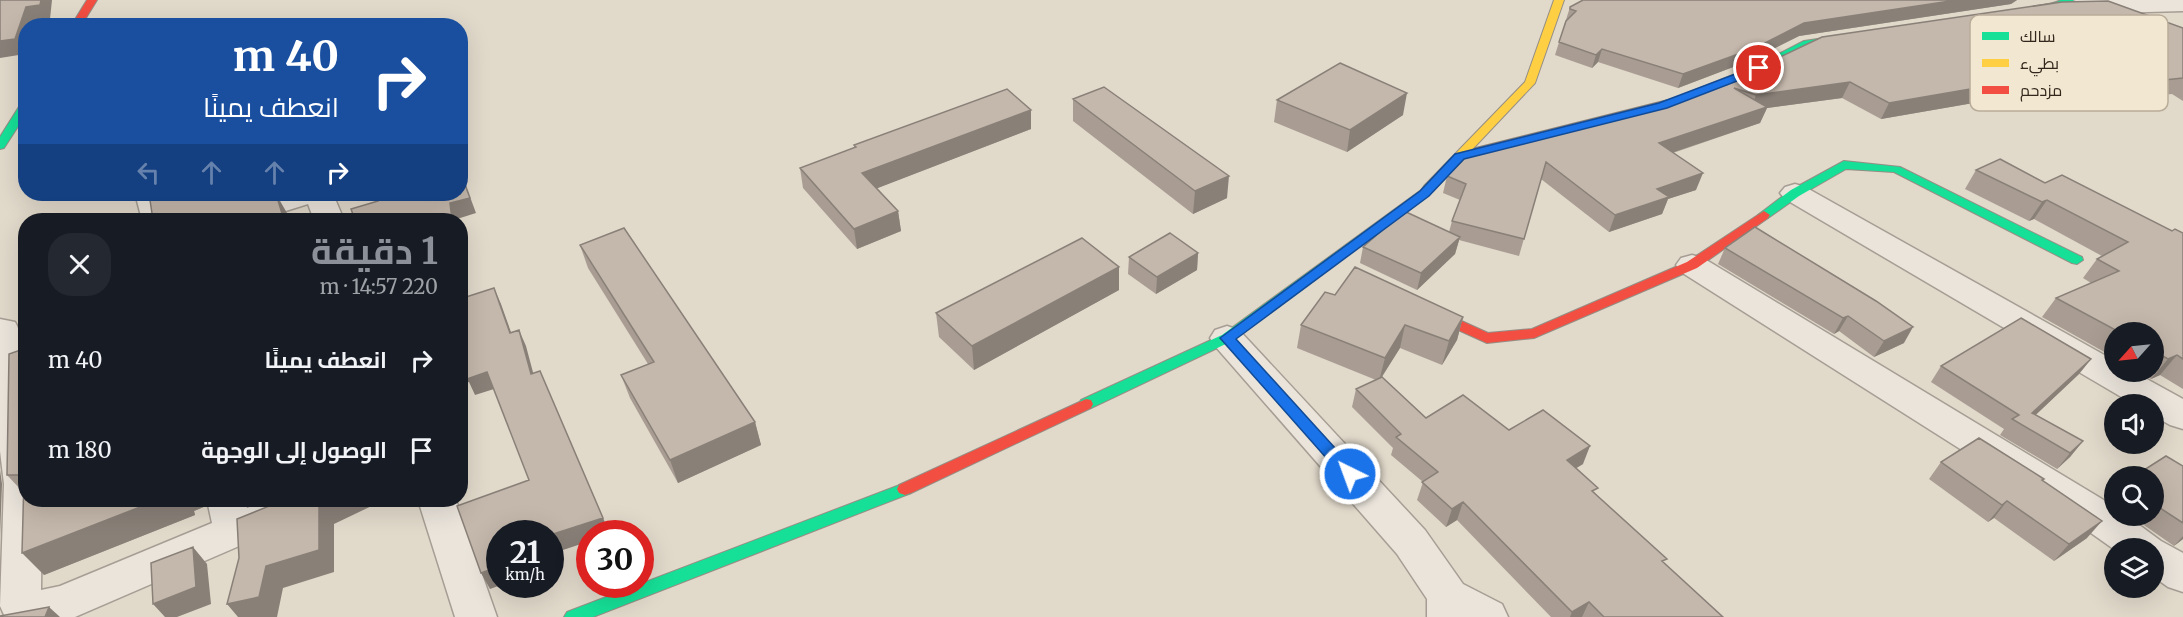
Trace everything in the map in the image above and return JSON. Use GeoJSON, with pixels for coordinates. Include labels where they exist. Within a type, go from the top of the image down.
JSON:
{"type":"FeatureCollection","features":[{"type":"Feature","properties":{"kind":"street"},"geometry":{"type":"LineString","coordinates":[[81,18],[92,0]]}},
{"type":"Feature","properties":{"kind":"street"},"geometry":{"type":"LineString","coordinates":[[573,617],[905,489],[1227,338],[1333,267],[1424,193],[1530,83],[1558,0]]}},
{"type":"Feature","properties":{"kind":"street"},"geometry":{"type":"LineString","coordinates":[[2006,15],[2061,4],[2183,4]]}},
{"type":"Feature","properties":{"kind":"street"},"geometry":{"type":"LineString","coordinates":[[1652,108],[1759,68],[1808,43],[1866,35]]}},
{"type":"Feature","properties":{"kind":"street"},"geometry":{"type":"LineString","coordinates":[[0,146],[4,132],[18,114]]}},
{"type":"Feature","properties":{"kind":"street"},"geometry":{"type":"LineString","coordinates":[[1460,156],[1482,151]]}},
{"type":"Feature","properties":{"kind":"street"},"geometry":{"type":"LineString","coordinates":[[1402,299],[1487,339],[1534,333],[1692,265],[1795,193],[1844,165],[1896,170],[2077,260]]}},
{"type":"Feature","properties":{"kind":"street"},"geometry":{"type":"LineString","coordinates":[[1795,193],[2183,416]]}},
{"type":"Feature","properties":{"kind":"street"},"geometry":{"type":"LineString","coordinates":[[249,213],[287,201]]}},
{"type":"Feature","properties":{"kind":"street"},"geometry":{"type":"LineString","coordinates":[[1692,265],[2088,510],[2129,538]]}},
{"type":"Feature","properties":{"kind":"street"},"geometry":{"type":"LineString","coordinates":[[3,330],[18,384]]}},
{"type":"Feature","properties":{"kind":"street"},"geometry":{"type":"LineString","coordinates":[[1227,338],[1411,542],[1448,607],[1487,617]]}},
{"type":"Feature","properties":{"kind":"street"},"geometry":{"type":"LineString","coordinates":[[21,507],[10,609],[35,609],[64,603],[229,515],[270,507]]}},
{"type":"Feature","properties":{"kind":"street"},"geometry":{"type":"LineString","coordinates":[[439,507],[476,617]]}},
{"type":"Feature","properties":{"kind":"street"},"geometry":{"type":"LineString","coordinates":[[2164,562],[2183,575]]}},
{"type":"Feature","properties":{"kind":"building"},"geometry":{"type":"Polygon","coordinates":[[[0,0],[41,0],[40,5],[26,7],[22,18],[18,18],[15,39],[0,41],[0,0]]]}},
{"type":"Feature","properties":{"kind":"building"},"geometry":{"type":"Polygon","coordinates":[[[1583,0],[1957,0],[1804,23],[1755,48],[1683,74],[1602,49],[1596,55],[1559,42],[1566,21],[1576,11],[1570,7],[1583,0]]]}},
{"type":"Feature","properties":{"kind":"building"},"geometry":{"type":"Polygon","coordinates":[[[2108,1],[2147,15],[1973,15],[2062,2],[2108,1]]]}},
{"type":"Feature","properties":{"kind":"building"},"geometry":{"type":"Polygon","coordinates":[[[1970,15],[1970,89],[1889,103],[1850,82],[1756,95],[1734,88],[1767,107],[1659,143],[1703,173],[1657,189],[1669,197],[1615,215],[1546,162],[1524,239],[1452,221],[1466,184],[1447,176],[1475,148],[1679,97],[1700,89],[1725,85],[1717,82],[1776,59],[1822,37],[1970,15]]]}},
{"type":"Feature","properties":{"kind":"building"},"geometry":{"type":"Polygon","coordinates":[[[2168,23],[2183,28],[2183,78],[2168,80],[2168,23]]]}},
{"type":"Feature","properties":{"kind":"building"},"geometry":{"type":"Polygon","coordinates":[[[1340,63],[1407,93],[1350,130],[1277,100],[1340,63]]]}},
{"type":"Feature","properties":{"kind":"building"},"geometry":{"type":"Polygon","coordinates":[[[1104,87],[1229,176],[1195,191],[1073,99],[1104,87]]]}},
{"type":"Feature","properties":{"kind":"building"},"geometry":{"type":"Polygon","coordinates":[[[1007,89],[1031,110],[862,173],[898,211],[854,229],[800,168],[856,147],[854,145],[1007,89]]]}},
{"type":"Feature","properties":{"kind":"building"},"geometry":{"type":"Polygon","coordinates":[[[2000,159],[2045,183],[2062,175],[2172,231],[2175,229],[2183,233],[2183,359],[2177,355],[2168,359],[2164,357],[2164,322],[2104,322],[2104,324],[2056,298],[2119,271],[2097,259],[2128,242],[2047,200],[2042,202],[1976,170],[2000,159]]]}},
{"type":"Feature","properties":{"kind":"building"},"geometry":{"type":"Polygon","coordinates":[[[150,201],[278,201],[282,213],[152,213],[150,201]]]}},
{"type":"Feature","properties":{"kind":"building"},"geometry":{"type":"Polygon","coordinates":[[[378,201],[458,201],[450,203],[451,213],[352,213],[351,209],[378,201]]]}},
{"type":"Feature","properties":{"kind":"building"},"geometry":{"type":"Polygon","coordinates":[[[1404,211],[1460,237],[1421,273],[1363,247],[1404,211]]]}},
{"type":"Feature","properties":{"kind":"building"},"geometry":{"type":"Polygon","coordinates":[[[1755,227],[1876,301],[1913,327],[1884,341],[1848,316],[1843,318],[1725,248],[1755,227]]]}},
{"type":"Feature","properties":{"kind":"building"},"geometry":{"type":"Polygon","coordinates":[[[624,228],[755,422],[670,460],[621,375],[654,362],[580,245],[624,228]]]}},
{"type":"Feature","properties":{"kind":"building"},"geometry":{"type":"Polygon","coordinates":[[[1170,233],[1198,253],[1157,277],[1129,257],[1170,233]]]}},
{"type":"Feature","properties":{"kind":"building"},"geometry":{"type":"Polygon","coordinates":[[[1082,238],[1119,267],[972,346],[936,313],[1082,238]]]}},
{"type":"Feature","properties":{"kind":"building"},"geometry":{"type":"Polygon","coordinates":[[[1355,267],[1463,317],[1449,341],[1405,325],[1385,358],[1301,325],[1325,292],[1335,295],[1355,267]]]}},
{"type":"Feature","properties":{"kind":"building"},"geometry":{"type":"Polygon","coordinates":[[[494,288],[510,333],[519,330],[531,374],[540,371],[603,518],[576,520],[576,527],[564,531],[564,520],[486,520],[486,571],[481,573],[457,507],[468,507],[468,502],[529,480],[487,372],[468,379],[468,296],[494,288]]]}},
{"type":"Feature","properties":{"kind":"building"},"geometry":{"type":"Polygon","coordinates":[[[2021,318],[2091,359],[2032,413],[2083,441],[2070,453],[2012,419],[2019,415],[1941,366],[2021,318]]]}},
{"type":"Feature","properties":{"kind":"building"},"geometry":{"type":"Polygon","coordinates":[[[18,351],[18,475],[7,475],[9,354],[18,351]]]}},
{"type":"Feature","properties":{"kind":"building"},"geometry":{"type":"Polygon","coordinates":[[[1382,377],[1426,418],[1463,395],[1509,430],[1543,410],[1590,446],[1567,460],[1598,488],[1592,491],[1667,559],[1662,561],[1723,617],[1604,617],[1589,602],[1572,612],[1463,502],[1452,509],[1422,482],[1438,472],[1396,437],[1401,434],[1356,389],[1382,377]]]}},
{"type":"Feature","properties":{"kind":"building"},"geometry":{"type":"Polygon","coordinates":[[[1979,438],[2044,479],[2042,480],[2102,521],[2069,544],[2007,501],[2002,505],[1941,462],[1979,438]]]}},
{"type":"Feature","properties":{"kind":"building"},"geometry":{"type":"Polygon","coordinates":[[[2166,456],[2183,466],[2183,523],[2164,511],[2164,466],[2150,466],[2166,456]]]}},
{"type":"Feature","properties":{"kind":"building"},"geometry":{"type":"Polygon","coordinates":[[[23,507],[140,507],[22,553],[23,507]]]}},
{"type":"Feature","properties":{"kind":"building"},"geometry":{"type":"Polygon","coordinates":[[[267,507],[319,507],[319,550],[266,566],[259,597],[227,604],[239,558],[237,519],[267,507]]]}},
{"type":"Feature","properties":{"kind":"building"},"geometry":{"type":"Polygon","coordinates":[[[193,547],[196,587],[153,604],[151,563],[193,547]]]}},
{"type":"Feature","properties":{"kind":"building"},"geometry":{"type":"Polygon","coordinates":[[[49,607],[45,617],[0,617],[0,616],[49,607]]]}},
{"type":"Feature","properties":{"kind":"traffic: fast"},"geometry":{"type":"LineString","coordinates":[[2022,12],[2053,8],[2069,0]]}},
{"type":"Feature","properties":{"kind":"traffic: fast"},"geometry":{"type":"LineString","coordinates":[[1668,103],[1759,68],[1808,43],[1852,37]]}},
{"type":"Feature","properties":{"kind":"traffic: fast"},"geometry":{"type":"LineString","coordinates":[[0,146],[18,117]]}},
{"type":"Feature","properties":{"kind":"traffic: fast"},"geometry":{"type":"LineString","coordinates":[[1764,215],[1795,193],[1844,165],[1896,169],[2077,260]]}},
{"type":"Feature","properties":{"kind":"traffic: fast"},"geometry":{"type":"LineString","coordinates":[[1086,404],[1227,338],[1428,189]]}},
{"type":"Feature","properties":{"kind":"traffic: fast"},"geometry":{"type":"LineString","coordinates":[[573,617],[905,489]]}},
{"type":"Feature","properties":{"kind":"traffic: slow"},"geometry":{"type":"LineString","coordinates":[[1428,189],[1530,83],[1559,0]]}},
{"type":"Feature","properties":{"kind":"traffic: jam"},"geometry":{"type":"LineString","coordinates":[[81,18],[92,0]]}},
{"type":"Feature","properties":{"kind":"traffic: jam"},"geometry":{"type":"LineString","coordinates":[[1419,307],[1487,338],[1534,333],[1692,265],[1764,215]]}},
{"type":"Feature","properties":{"kind":"traffic: jam"},"geometry":{"type":"LineString","coordinates":[[905,489],[1086,404]]}},
{"type":"Feature","properties":{"kind":"route"},"geometry":{"type":"LineString","coordinates":[[1350,474],[1227,338],[1424,193],[1460,156],[1663,105],[1759,68]]}}]}
